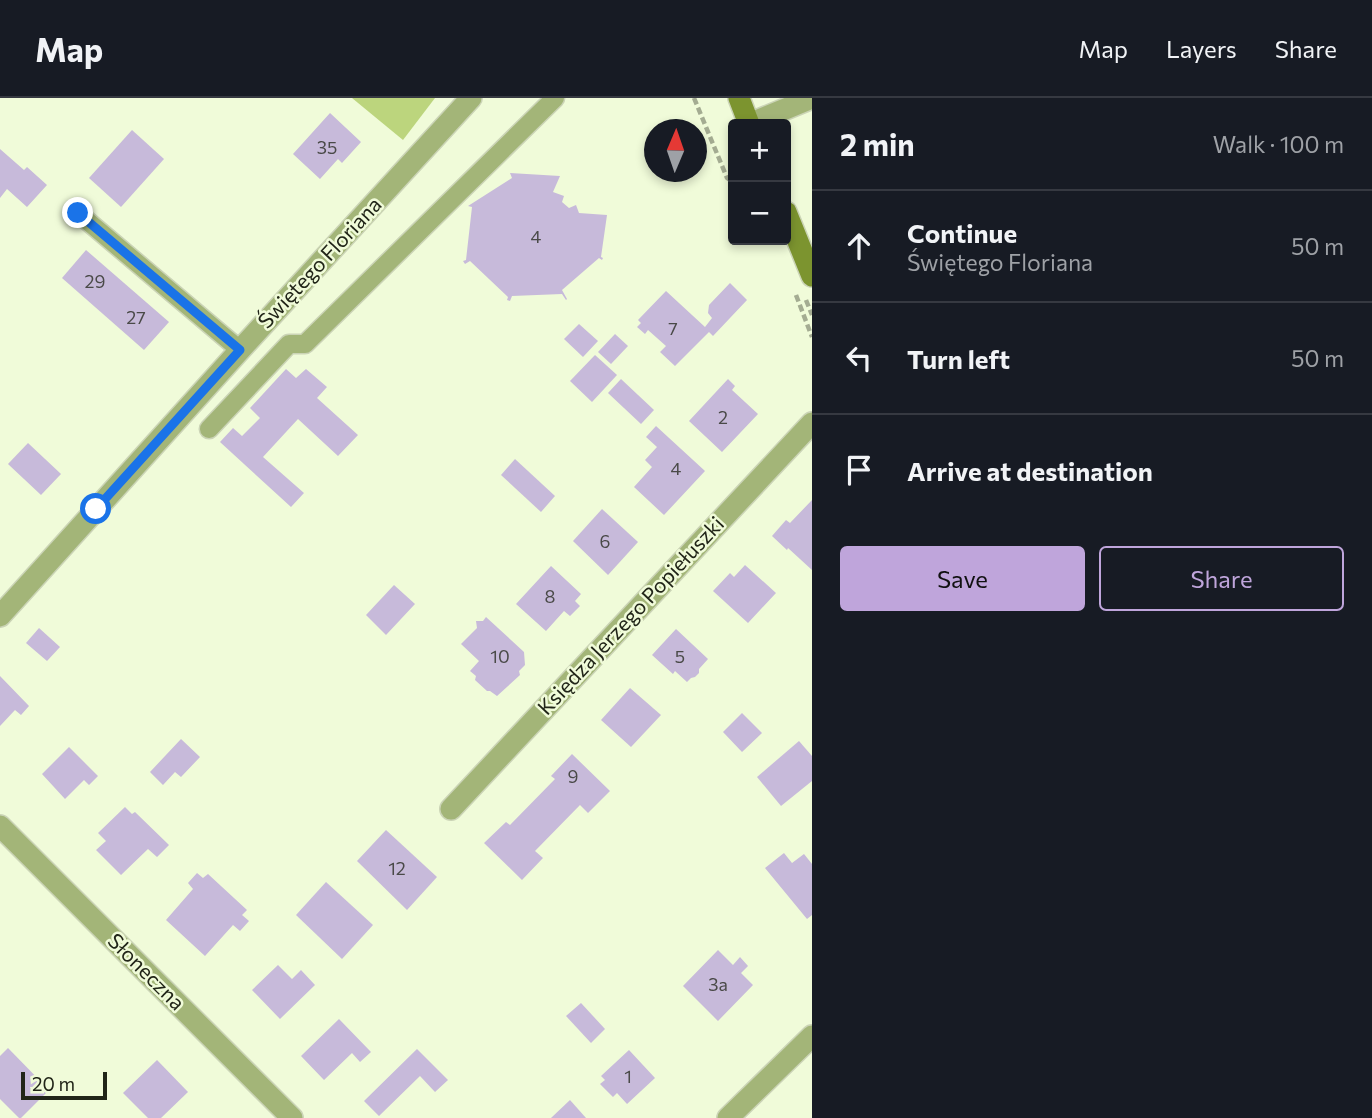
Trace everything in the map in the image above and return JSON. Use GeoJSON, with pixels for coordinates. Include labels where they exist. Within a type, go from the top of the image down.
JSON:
{"type":"FeatureCollection","features":[{"type":"Feature","properties":{"kind":"street","name":"Świętego Floriana"},"geometry":{"type":"LineString","coordinates":[[0,616],[471,98]]}},
{"type":"Feature","properties":{"kind":"street"},"geometry":{"type":"LineString","coordinates":[[739,98],[747,119]]}},
{"type":"Feature","properties":{"kind":"street"},"geometry":{"type":"LineString","coordinates":[[761,119],[811,98]]}},
{"type":"Feature","properties":{"kind":"street"},"geometry":{"type":"LineString","coordinates":[[791,224],[812,276]]}},
{"type":"Feature","properties":{"kind":"street","name":"Księdza Jerzego Popiełuszki"},"geometry":{"type":"LineString","coordinates":[[451,809],[812,423]]}},
{"type":"Feature","properties":{"kind":"street","name":"Słoneczna"},"geometry":{"type":"LineString","coordinates":[[0,826],[292,1118]]}},
{"type":"Feature","properties":{"kind":"street"},"geometry":{"type":"LineString","coordinates":[[727,1118],[812,1036]]}},
{"type":"Feature","properties":{"kind":"lane"},"geometry":{"type":"LineString","coordinates":[[209,429],[289,344],[305,344],[555,98]]}},
{"type":"Feature","properties":{"kind":"lane"},"geometry":{"type":"LineString","coordinates":[[78,213],[240,350]]}},
{"type":"Feature","properties":{"kind":"path"},"geometry":{"type":"LineString","coordinates":[[694,98],[727,178],[732,182]]}},
{"type":"Feature","properties":{"kind":"green space"},"geometry":{"type":"Polygon","coordinates":[[[352,98],[435,98],[403,140],[352,98]]]}},
{"type":"Feature","properties":{"kind":"building"},"geometry":{"type":"Polygon","coordinates":[[[330,113],[361,142],[342,163],[338,159],[320,179],[293,154],[330,113]]]}},
{"type":"Feature","properties":{"kind":"building"},"geometry":{"type":"Polygon","coordinates":[[[132,130],[164,159],[121,207],[89,178],[132,130]]]}},
{"type":"Feature","properties":{"kind":"building"},"geometry":{"type":"Polygon","coordinates":[[[0,149],[24,170],[27,167],[47,185],[27,207],[7,189],[0,198],[0,149]]]}},
{"type":"Feature","properties":{"kind":"building"},"geometry":{"type":"Polygon","coordinates":[[[510,173],[560,176],[553,192],[564,196],[562,202],[569,208],[576,205],[579,213],[607,215],[603,258],[599,258],[562,290],[566,300],[562,294],[512,296],[510,301],[507,300],[508,297],[470,261],[465,264],[463,261],[466,260],[472,207],[468,206],[512,178],[510,173]]]}},
{"type":"Feature","properties":{"kind":"building"},"geometry":{"type":"Polygon","coordinates":[[[86,250],[169,322],[144,350],[62,278],[86,250]]]}},
{"type":"Feature","properties":{"kind":"building"},"geometry":{"type":"Polygon","coordinates":[[[730,283],[747,300],[713,336],[709,332],[675,366],[660,352],[666,346],[648,330],[645,334],[637,327],[641,323],[638,320],[666,291],[705,327],[712,318],[708,313],[709,305],[730,283]]]}},
{"type":"Feature","properties":{"kind":"building"},"geometry":{"type":"Polygon","coordinates":[[[579,324],[598,341],[583,357],[564,339],[579,324]]]}},
{"type":"Feature","properties":{"kind":"building"},"geometry":{"type":"Polygon","coordinates":[[[615,334],[628,346],[611,364],[598,352],[615,334]]]}},
{"type":"Feature","properties":{"kind":"building"},"geometry":{"type":"Polygon","coordinates":[[[595,355],[617,375],[592,402],[570,381],[595,355]]]}},
{"type":"Feature","properties":{"kind":"building"},"geometry":{"type":"Polygon","coordinates":[[[286,369],[296,378],[306,369],[327,387],[317,398],[358,435],[338,456],[298,419],[263,457],[304,493],[291,507],[220,442],[233,428],[242,436],[260,418],[250,408],[286,369]]]}},
{"type":"Feature","properties":{"kind":"building"},"geometry":{"type":"Polygon","coordinates":[[[621,379],[654,410],[641,424],[608,393],[621,379]]]}},
{"type":"Feature","properties":{"kind":"building"},"geometry":{"type":"Polygon","coordinates":[[[728,379],[735,386],[732,390],[758,414],[722,452],[689,421],[728,379]]]}},
{"type":"Feature","properties":{"kind":"building"},"geometry":{"type":"Polygon","coordinates":[[[656,426],[705,471],[664,515],[634,487],[652,467],[645,460],[657,447],[646,437],[656,426]]]}},
{"type":"Feature","properties":{"kind":"building"},"geometry":{"type":"Polygon","coordinates":[[[28,443],[61,474],[41,495],[8,464],[28,443]]]}},
{"type":"Feature","properties":{"kind":"building"},"geometry":{"type":"Polygon","coordinates":[[[515,459],[555,496],[541,512],[501,475],[515,459]]]}},
{"type":"Feature","properties":{"kind":"building"},"geometry":{"type":"Polygon","coordinates":[[[812,500],[812,570],[772,536],[786,520],[790,523],[812,500]]]}},
{"type":"Feature","properties":{"kind":"building"},"geometry":{"type":"Polygon","coordinates":[[[602,509],[638,542],[608,575],[573,541],[602,509]]]}},
{"type":"Feature","properties":{"kind":"building"},"geometry":{"type":"Polygon","coordinates":[[[745,565],[776,593],[748,623],[713,591],[730,573],[734,577],[745,565]]]}},
{"type":"Feature","properties":{"kind":"building"},"geometry":{"type":"Polygon","coordinates":[[[551,566],[581,594],[575,601],[580,606],[570,616],[564,611],[546,631],[516,604],[551,566]]]}},
{"type":"Feature","properties":{"kind":"building"},"geometry":{"type":"Polygon","coordinates":[[[394,585],[415,604],[386,635],[366,615],[394,585]]]}},
{"type":"Feature","properties":{"kind":"building"},"geometry":{"type":"Polygon","coordinates":[[[486,617],[524,652],[525,665],[519,671],[520,675],[497,696],[475,680],[476,676],[470,671],[479,661],[461,644],[477,628],[476,621],[483,621],[486,617]]]}},
{"type":"Feature","properties":{"kind":"building"},"geometry":{"type":"Polygon","coordinates":[[[39,628],[60,647],[47,661],[26,643],[39,628]]]}},
{"type":"Feature","properties":{"kind":"building"},"geometry":{"type":"Polygon","coordinates":[[[676,629],[708,659],[699,669],[699,673],[687,682],[675,671],[673,674],[652,655],[676,629]]]}},
{"type":"Feature","properties":{"kind":"building"},"geometry":{"type":"Polygon","coordinates":[[[0,676],[29,706],[21,715],[15,710],[0,726],[0,676]]]}},
{"type":"Feature","properties":{"kind":"building"},"geometry":{"type":"Polygon","coordinates":[[[630,688],[661,715],[631,747],[601,720],[630,688]]]}},
{"type":"Feature","properties":{"kind":"building"},"geometry":{"type":"Polygon","coordinates":[[[742,713],[762,733],[742,752],[723,732],[742,713]]]}},
{"type":"Feature","properties":{"kind":"building"},"geometry":{"type":"Polygon","coordinates":[[[181,739],[200,757],[181,777],[175,772],[163,785],[150,772],[181,739]]]}},
{"type":"Feature","properties":{"kind":"building"},"geometry":{"type":"Polygon","coordinates":[[[799,741],[812,756],[812,781],[781,806],[757,777],[799,741]]]}},
{"type":"Feature","properties":{"kind":"building"},"geometry":{"type":"Polygon","coordinates":[[[69,747],[98,776],[89,785],[84,780],[65,799],[42,774],[69,747]]]}},
{"type":"Feature","properties":{"kind":"building"},"geometry":{"type":"Polygon","coordinates":[[[572,754],[610,791],[588,813],[580,805],[535,851],[543,858],[522,880],[484,843],[506,822],[510,825],[555,779],[551,776],[572,754]]]}},
{"type":"Feature","properties":{"kind":"building"},"geometry":{"type":"Polygon","coordinates":[[[125,807],[132,814],[135,812],[169,845],[157,857],[148,849],[121,875],[96,850],[106,841],[98,833],[125,807]]]}},
{"type":"Feature","properties":{"kind":"building"},"geometry":{"type":"Polygon","coordinates":[[[386,830],[437,877],[407,910],[357,861],[386,830]]]}},
{"type":"Feature","properties":{"kind":"building"},"geometry":{"type":"Polygon","coordinates":[[[784,853],[792,863],[804,854],[812,864],[812,915],[807,919],[765,868],[784,853]]]}},
{"type":"Feature","properties":{"kind":"building"},"geometry":{"type":"Polygon","coordinates":[[[197,873],[203,878],[208,874],[247,910],[242,915],[249,921],[240,931],[233,925],[205,956],[166,920],[193,889],[188,883],[197,873]]]}},
{"type":"Feature","properties":{"kind":"building"},"geometry":{"type":"Polygon","coordinates":[[[326,882],[373,925],[342,959],[296,915],[326,882]]]}},
{"type":"Feature","properties":{"kind":"building"},"geometry":{"type":"Polygon","coordinates":[[[718,950],[733,965],[740,957],[748,966],[741,973],[753,985],[718,1021],[683,986],[718,950]]]}},
{"type":"Feature","properties":{"kind":"building"},"geometry":{"type":"Polygon","coordinates":[[[278,965],[292,979],[301,970],[315,985],[280,1019],[252,990],[278,965]]]}},
{"type":"Feature","properties":{"kind":"building"},"geometry":{"type":"Polygon","coordinates":[[[581,1003],[605,1029],[591,1043],[566,1016],[581,1003]]]}},
{"type":"Feature","properties":{"kind":"building"},"geometry":{"type":"Polygon","coordinates":[[[339,1019],[371,1052],[360,1062],[352,1053],[324,1080],[301,1056],[339,1019]]]}},
{"type":"Feature","properties":{"kind":"building"},"geometry":{"type":"Polygon","coordinates":[[[8,1048],[49,1090],[21,1118],[0,1099],[0,1056],[8,1048]]]}},
{"type":"Feature","properties":{"kind":"building"},"geometry":{"type":"Polygon","coordinates":[[[417,1049],[448,1080],[435,1092],[420,1076],[379,1116],[364,1101],[417,1049]]]}},
{"type":"Feature","properties":{"kind":"building"},"geometry":{"type":"Polygon","coordinates":[[[629,1050],[655,1078],[627,1104],[617,1093],[613,1097],[600,1084],[605,1080],[601,1076],[629,1050]]]}},
{"type":"Feature","properties":{"kind":"building"},"geometry":{"type":"Polygon","coordinates":[[[157,1060],[188,1092],[161,1118],[148,1118],[123,1093],[157,1060]]]}},
{"type":"Feature","properties":{"kind":"building"},"geometry":{"type":"Polygon","coordinates":[[[570,1100],[586,1118],[551,1118],[570,1100]]]}},
{"type":"Feature","properties":{"kind":"route"},"geometry":{"type":"LineString","coordinates":[[78,213],[240,350],[96,509]]}}]}
